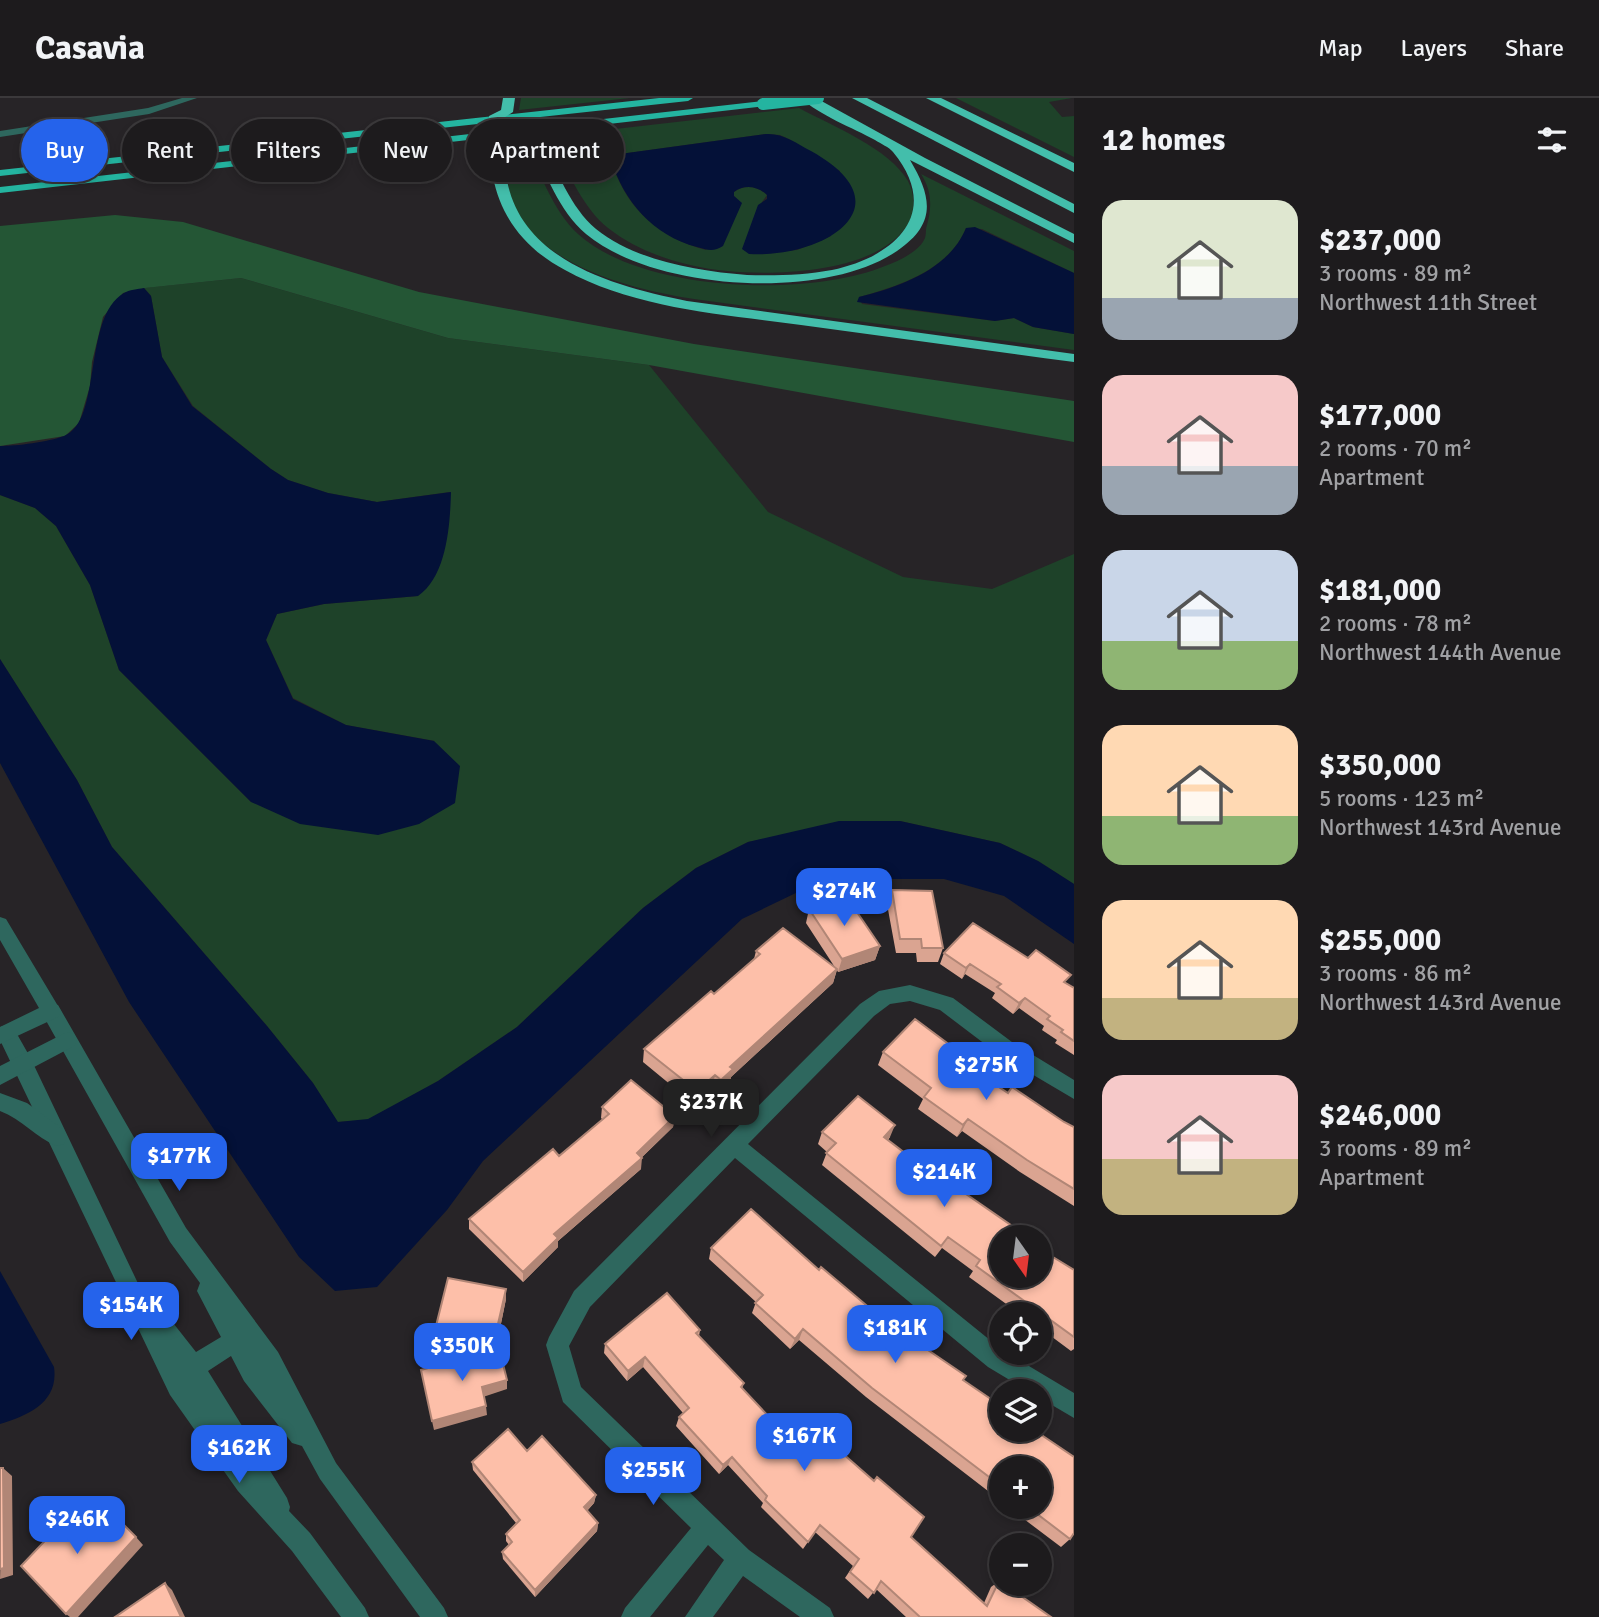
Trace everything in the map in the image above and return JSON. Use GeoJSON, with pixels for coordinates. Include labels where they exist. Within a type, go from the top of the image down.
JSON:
{"type":"FeatureCollection","features":[{"type":"Feature","properties":{"kind":"highway"},"geometry":{"type":"LineString","coordinates":[[495,119],[507,112],[509,98]]}},
{"type":"Feature","properties":{"kind":"highway"},"geometry":{"type":"LineString","coordinates":[[501,119],[688,98]]}},
{"type":"Feature","properties":{"kind":"highway"},"geometry":{"type":"LineString","coordinates":[[807,98],[897,148],[1074,239]]}},
{"type":"Feature","properties":{"kind":"highway"},"geometry":{"type":"LineString","coordinates":[[624,120],[818,98]]}},
{"type":"Feature","properties":{"kind":"highway"},"geometry":{"type":"LineString","coordinates":[[858,98],[1074,209]]}},
{"type":"Feature","properties":{"kind":"highway"},"geometry":{"type":"LineString","coordinates":[[880,98],[1074,196]]}},
{"type":"Feature","properties":{"kind":"highway"},"geometry":{"type":"LineString","coordinates":[[932,98],[1074,168]]}},
{"type":"Feature","properties":{"kind":"highway"},"geometry":{"type":"LineString","coordinates":[[536,119],[567,111]]}},
{"type":"Feature","properties":{"kind":"highway"},"geometry":{"type":"LineString","coordinates":[[0,173],[466,123]]}},
{"type":"Feature","properties":{"kind":"highway"},"geometry":{"type":"LineString","coordinates":[[0,190],[466,138]]}},
{"type":"Feature","properties":{"kind":"highway"},"geometry":{"type":"LineString","coordinates":[[558,182],[576,215],[591,231],[614,247],[653,262],[703,274],[746,279],[801,278],[840,271],[872,261],[898,245],[914,228],[922,206],[915,182],[897,148]]}},
{"type":"Feature","properties":{"kind":"highway"},"geometry":{"type":"LineString","coordinates":[[500,182],[512,218],[529,238],[553,256],[603,281],[646,296],[687,305],[1074,358]]}},
{"type":"Feature","properties":{"kind":"street"},"geometry":{"type":"LineString","coordinates":[[0,134],[149,111],[192,98]]}},
{"type":"Feature","properties":{"kind":"street"},"geometry":{"type":"LineString","coordinates":[[0,924],[178,1235],[252,1373],[435,1617]]}},
{"type":"Feature","properties":{"kind":"street"},"geometry":{"type":"LineString","coordinates":[[821,1617],[740,1559],[705,1528],[571,1394],[557,1345],[582,1299],[867,1010],[886,997],[910,993],[946,1003],[1005,1048],[1074,1090]]}},
{"type":"Feature","properties":{"kind":"street"},"geometry":{"type":"LineString","coordinates":[[51,1011],[2,1031],[23,1063],[123,1277],[178,1387],[246,1483],[301,1542]]}},
{"type":"Feature","properties":{"kind":"street"},"geometry":{"type":"LineString","coordinates":[[0,1076],[67,1041]]}},
{"type":"Feature","properties":{"kind":"street"},"geometry":{"type":"LineString","coordinates":[[0,1102],[20,1109],[57,1138]]}},
{"type":"Feature","properties":{"kind":"street"},"geometry":{"type":"LineString","coordinates":[[734,1145],[996,1359],[1074,1406]]}},
{"type":"Feature","properties":{"kind":"street"},"geometry":{"type":"LineString","coordinates":[[178,1235],[270,1360],[328,1471]]}},
{"type":"Feature","properties":{"kind":"street"},"geometry":{"type":"LineString","coordinates":[[123,1277],[193,1367],[301,1542],[356,1617]]}},
{"type":"Feature","properties":{"kind":"street"},"geometry":{"type":"LineString","coordinates":[[193,1367],[235,1341]]}},
{"type":"Feature","properties":{"kind":"street"},"geometry":{"type":"LineString","coordinates":[[634,1617],[705,1528]]}},
{"type":"Feature","properties":{"kind":"street"},"geometry":{"type":"LineString","coordinates":[[698,1617],[740,1559]]}},
{"type":"Feature","properties":{"kind":"green space"},"geometry":{"type":"Polygon","coordinates":[[[521,98],[630,98],[519,110],[521,98]]]}},
{"type":"Feature","properties":{"kind":"green space"},"geometry":{"type":"Polygon","coordinates":[[[956,98],[1072,98],[1049,102],[1062,117],[1074,116],[1074,157],[956,98]]]}},
{"type":"Feature","properties":{"kind":"green space"},"geometry":{"type":"Polygon","coordinates":[[[799,108],[859,139],[888,158],[908,181],[913,202],[909,222],[895,239],[876,252],[826,268],[773,273],[727,271],[696,266],[649,252],[608,228],[573,182],[620,182],[634,206],[659,229],[689,245],[706,250],[741,203],[734,196],[734,192],[751,187],[767,195],[762,202],[749,254],[797,250],[831,236],[840,171],[780,135],[766,134],[624,153],[624,128],[799,108]]]}},
{"type":"Feature","properties":{"kind":"green space"},"geometry":{"type":"Polygon","coordinates":[[[921,174],[1074,251],[1074,273],[982,229],[966,228],[948,255],[935,265],[906,281],[859,297],[862,304],[995,321],[1014,318],[1033,327],[1074,334],[1074,350],[694,299],[618,282],[567,260],[545,245],[527,227],[514,206],[508,183],[544,182],[561,214],[578,234],[606,253],[642,268],[683,278],[726,284],[771,285],[813,283],[852,276],[885,266],[917,249],[924,240],[930,205],[929,193],[921,174]]]}},
{"type":"Feature","properties":{"kind":"green space"},"geometry":{"type":"Polygon","coordinates":[[[115,215],[183,222],[419,292],[694,344],[1074,401],[1074,442],[649,365],[448,338],[241,278],[145,288],[123,293],[103,317],[92,362],[90,386],[79,423],[65,436],[0,446],[0,226],[115,215]]]}},
{"type":"Feature","properties":{"kind":"green space"},"geometry":{"type":"Polygon","coordinates":[[[241,278],[448,338],[649,365],[768,512],[903,577],[992,589],[1074,554],[1074,884],[1038,861],[1000,843],[900,821],[792,833],[748,842],[696,868],[643,908],[517,1027],[438,1081],[368,1120],[337,1122],[313,1083],[267,1026],[112,847],[77,780],[0,659],[0,495],[35,508],[56,526],[90,585],[119,670],[251,802],[435,741],[346,725],[293,698],[266,640],[277,614],[324,604],[418,596],[450,492],[377,502],[328,493],[288,480],[193,406],[162,357],[151,296],[144,288],[241,278]]]}},
{"type":"Feature","properties":{"kind":"water"},"geometry":{"type":"Polygon","coordinates":[[[772,134],[795,142],[840,172],[854,191],[854,210],[845,225],[827,238],[803,248],[749,254],[742,249],[758,205],[767,199],[767,195],[751,187],[738,189],[734,196],[742,203],[723,246],[707,250],[667,235],[642,215],[620,182],[624,182],[624,153],[772,134]]]}},
{"type":"Feature","properties":{"kind":"water"},"geometry":{"type":"Polygon","coordinates":[[[975,227],[1074,273],[1074,334],[1033,327],[1014,318],[995,321],[857,302],[859,297],[921,275],[948,255],[966,228],[975,227]]]}},
{"type":"Feature","properties":{"kind":"water"},"geometry":{"type":"Polygon","coordinates":[[[144,288],[151,296],[162,357],[192,406],[271,469],[288,480],[328,493],[377,502],[451,492],[448,534],[441,563],[428,587],[418,596],[324,604],[277,614],[266,640],[293,699],[346,725],[434,741],[460,766],[455,803],[419,824],[378,835],[300,824],[251,802],[119,670],[90,585],[56,526],[35,508],[0,495],[0,446],[57,438],[76,427],[84,411],[102,323],[111,305],[124,293],[144,288]]]}},
{"type":"Feature","properties":{"kind":"water"},"geometry":{"type":"Polygon","coordinates":[[[0,659],[77,780],[112,847],[267,1026],[313,1083],[338,1122],[368,1119],[438,1081],[517,1027],[643,908],[696,868],[748,842],[839,821],[900,821],[1000,843],[1038,861],[1074,884],[1074,944],[1004,896],[944,879],[868,879],[798,892],[742,919],[483,1161],[447,1210],[377,1287],[335,1291],[299,1257],[129,1002],[0,763],[0,659]]]}},
{"type":"Feature","properties":{"kind":"water"},"geometry":{"type":"Polygon","coordinates":[[[0,1271],[54,1367],[54,1379],[52,1389],[40,1405],[0,1424],[0,1271]]]}},
{"type":"Feature","properties":{"kind":"building"},"geometry":{"type":"Polygon","coordinates":[[[892,890],[932,891],[943,948],[922,948],[921,939],[900,939],[892,890]]]}},
{"type":"Feature","properties":{"kind":"building"},"geometry":{"type":"Polygon","coordinates":[[[846,896],[880,946],[842,959],[809,909],[846,896]]]}},
{"type":"Feature","properties":{"kind":"building"},"geometry":{"type":"Polygon","coordinates":[[[973,923],[1028,958],[1036,950],[1071,975],[1064,982],[1074,988],[1074,1041],[1047,1019],[1050,1016],[1025,998],[1019,1003],[997,987],[1001,984],[970,964],[966,968],[944,953],[973,923]]]}},
{"type":"Feature","properties":{"kind":"building"},"geometry":{"type":"Polygon","coordinates":[[[783,928],[837,969],[730,1067],[733,1069],[721,1080],[715,1075],[697,1091],[644,1049],[711,991],[714,994],[760,954],[756,951],[783,928]]]}},
{"type":"Feature","properties":{"kind":"building"},"geometry":{"type":"Polygon","coordinates":[[[915,1019],[962,1054],[965,1050],[982,1062],[975,1071],[1008,1093],[1012,1087],[1074,1127],[1074,1189],[968,1119],[963,1125],[924,1097],[931,1088],[883,1052],[915,1019]]]}},
{"type":"Feature","properties":{"kind":"building"},"geometry":{"type":"Polygon","coordinates":[[[631,1080],[675,1116],[637,1153],[642,1158],[554,1234],[558,1238],[523,1272],[469,1219],[553,1149],[559,1156],[609,1114],[602,1107],[631,1080]]]}},
{"type":"Feature","properties":{"kind":"building"},"geometry":{"type":"Polygon","coordinates":[[[858,1096],[895,1125],[884,1137],[947,1185],[950,1183],[1011,1225],[989,1225],[989,1275],[976,1266],[980,1260],[948,1237],[941,1246],[826,1153],[836,1143],[822,1132],[858,1096]]]}},
{"type":"Feature","properties":{"kind":"building"},"geometry":{"type":"Polygon","coordinates":[[[751,1209],[819,1270],[821,1267],[917,1348],[919,1344],[966,1376],[963,1380],[989,1398],[989,1442],[1052,1442],[1074,1457],[1074,1533],[1070,1539],[1044,1519],[1052,1519],[1052,1456],[989,1456],[989,1477],[872,1388],[803,1329],[795,1339],[755,1303],[763,1295],[711,1248],[751,1209]]]}},
{"type":"Feature","properties":{"kind":"building"},"geometry":{"type":"Polygon","coordinates":[[[1052,1256],[1074,1270],[1074,1337],[1052,1321],[1052,1302],[1026,1302],[1006,1288],[1052,1288],[1052,1256]]]}},
{"type":"Feature","properties":{"kind":"building"},"geometry":{"type":"Polygon","coordinates":[[[448,1278],[506,1289],[495,1337],[436,1326],[448,1278]]]}},
{"type":"Feature","properties":{"kind":"building"},"geometry":{"type":"Polygon","coordinates":[[[667,1293],[700,1330],[696,1333],[744,1383],[741,1387],[801,1451],[817,1431],[874,1481],[877,1477],[924,1517],[911,1537],[987,1606],[992,1596],[1021,1596],[1051,1617],[920,1617],[881,1581],[874,1593],[850,1572],[859,1559],[820,1525],[808,1542],[765,1500],[767,1496],[732,1457],[723,1465],[679,1417],[689,1408],[645,1357],[628,1371],[605,1344],[667,1293]]]}},
{"type":"Feature","properties":{"kind":"building"},"geometry":{"type":"Polygon","coordinates":[[[499,1348],[507,1380],[482,1387],[486,1406],[432,1421],[421,1370],[499,1348]]]}},
{"type":"Feature","properties":{"kind":"building"},"geometry":{"type":"Polygon","coordinates":[[[508,1429],[527,1451],[542,1436],[596,1495],[584,1507],[598,1523],[535,1590],[502,1552],[512,1542],[506,1534],[520,1520],[472,1462],[508,1429]]]}},
{"type":"Feature","properties":{"kind":"building"},"geometry":{"type":"Polygon","coordinates":[[[0,1468],[3,1468],[4,1568],[0,1569],[0,1468]]]}},
{"type":"Feature","properties":{"kind":"building"},"geometry":{"type":"Polygon","coordinates":[[[78,1506],[96,1525],[109,1510],[136,1537],[66,1614],[21,1566],[78,1506]]]}},
{"type":"Feature","properties":{"kind":"building"},"geometry":{"type":"Polygon","coordinates":[[[165,1583],[181,1617],[115,1617],[165,1583]]]}}]}
